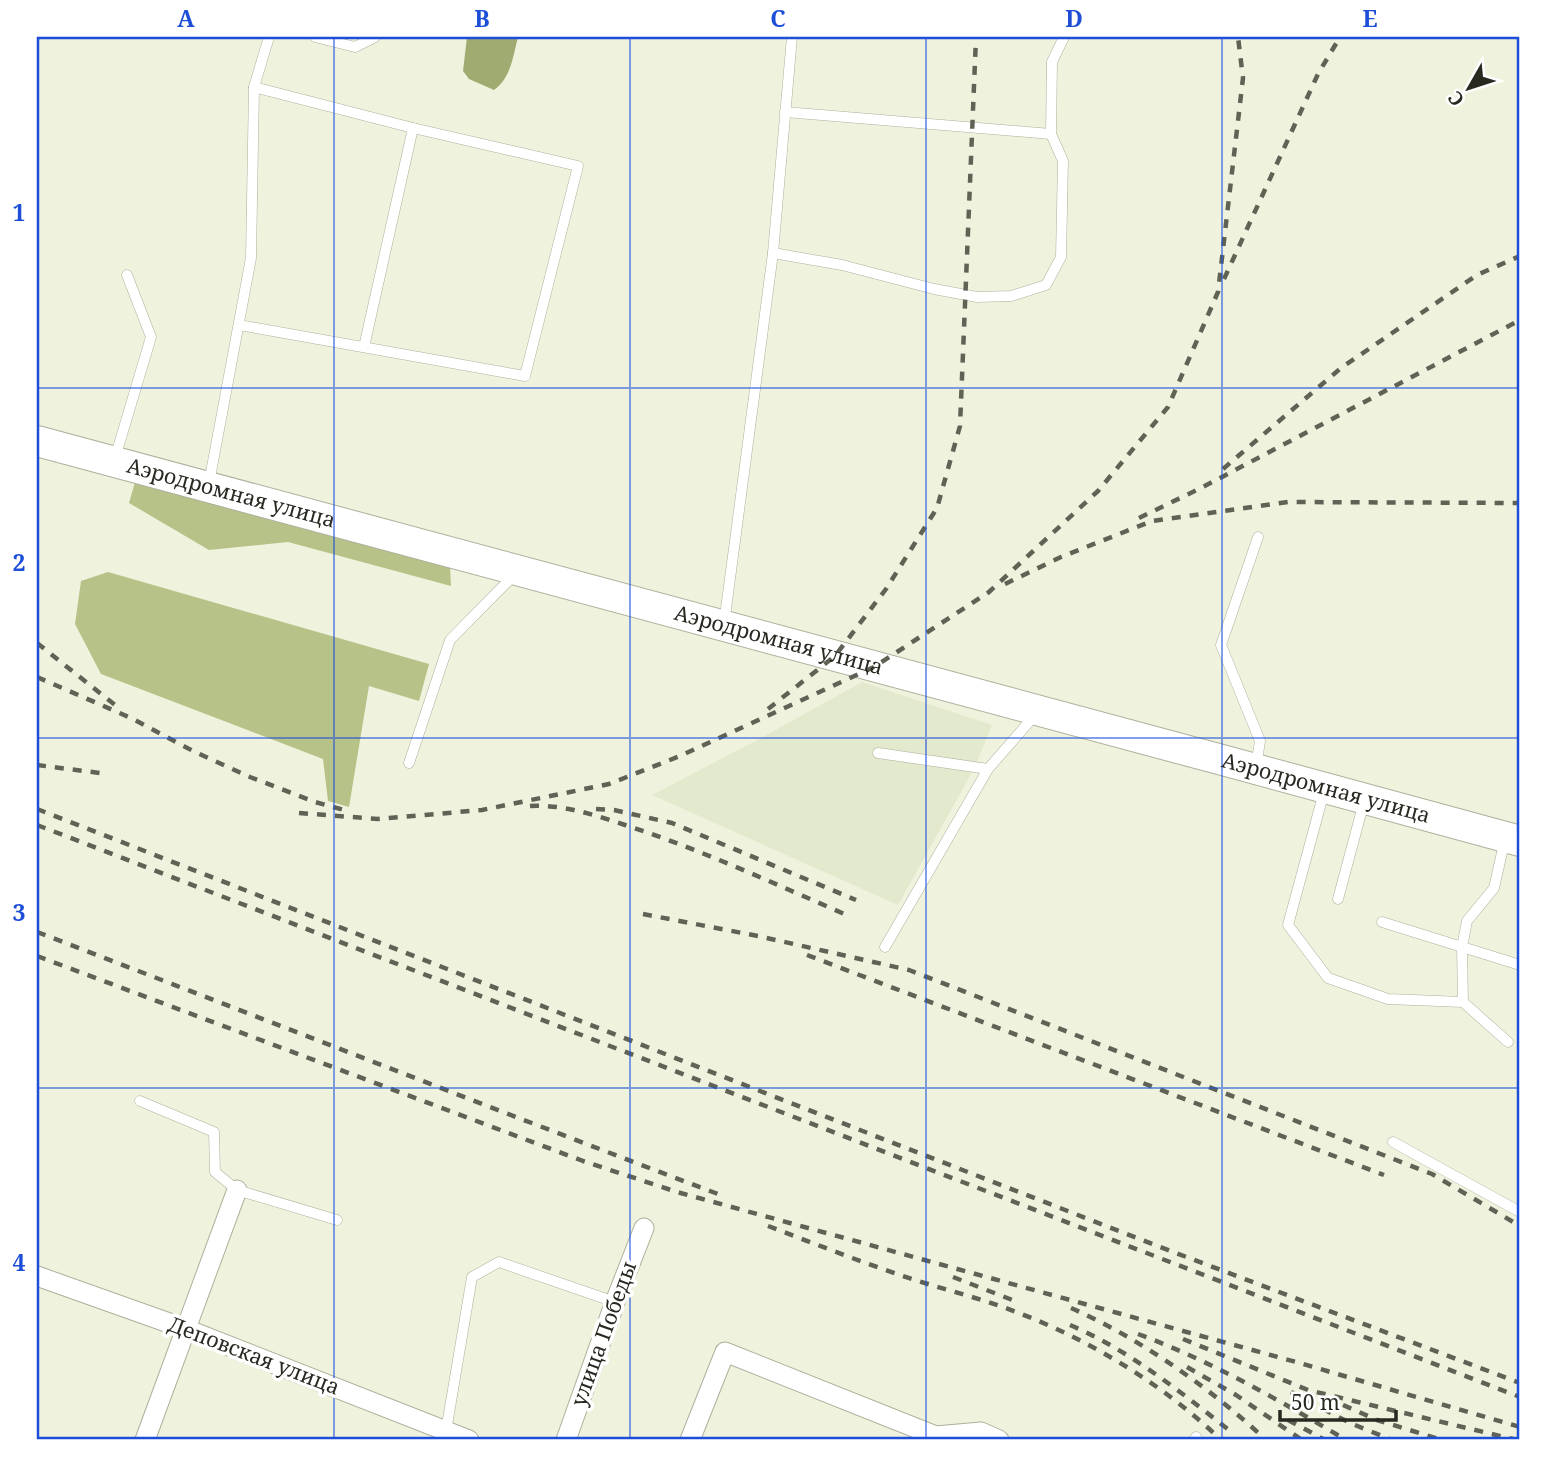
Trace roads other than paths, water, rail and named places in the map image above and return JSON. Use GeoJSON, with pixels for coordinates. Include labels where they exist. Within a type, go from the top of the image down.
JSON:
{"type":"FeatureCollection","features":[{"type":"Feature","properties":{"kind":"main road","name":"Аэродромная улица"},"geometry":{"type":"LineString","coordinates":[[37,441],[724,624],[1038,712],[1256,768],[1513,839]]}},
{"type":"Feature","properties":{"kind":"street"},"geometry":{"type":"LineString","coordinates":[[145,1440],[237,1190]]}},
{"type":"Feature","properties":{"kind":"street","name":"улица Победы"},"geometry":{"type":"LineString","coordinates":[[566,1440],[644,1228]]}},
{"type":"Feature","properties":{"kind":"street","name":"Деповская улица"},"geometry":{"type":"LineString","coordinates":[[37,1276],[186,1329],[470,1440]]}},
{"type":"Feature","properties":{"kind":"street"},"geometry":{"type":"LineString","coordinates":[[690,1440],[725,1352],[936,1436],[981,1432],[999,1440]]}},
{"type":"Feature","properties":{"kind":"lane"},"geometry":{"type":"LineString","coordinates":[[209,487],[251,258],[254,87],[269,37]]}},
{"type":"Feature","properties":{"kind":"lane"},"geometry":{"type":"LineString","coordinates":[[315,37],[355,47],[375,37]]}},
{"type":"Feature","properties":{"kind":"lane"},"geometry":{"type":"LineString","coordinates":[[724,624],[773,253],[792,37]]}},
{"type":"Feature","properties":{"kind":"lane"},"geometry":{"type":"LineString","coordinates":[[773,253],[842,265],[934,289],[977,297],[1011,296],[1046,285],[1061,257],[1063,161],[1051,134],[1052,62],[1064,37]]}},
{"type":"Feature","properties":{"kind":"lane"},"geometry":{"type":"LineString","coordinates":[[239,325],[525,376],[578,166],[413,128],[254,87]]}},
{"type":"Feature","properties":{"kind":"lane"},"geometry":{"type":"LineString","coordinates":[[785,113],[1051,134]]}},
{"type":"Feature","properties":{"kind":"lane"},"geometry":{"type":"LineString","coordinates":[[363,347],[413,128]]}},
{"type":"Feature","properties":{"kind":"lane"},"geometry":{"type":"LineString","coordinates":[[114,462],[151,337],[127,275]]}},
{"type":"Feature","properties":{"kind":"lane"},"geometry":{"type":"LineString","coordinates":[[1256,768],[1260,741],[1220,645],[1258,537]]}},
{"type":"Feature","properties":{"kind":"lane"},"geometry":{"type":"LineString","coordinates":[[410,763],[450,640],[517,571]]}},
{"type":"Feature","properties":{"kind":"lane"},"geometry":{"type":"LineString","coordinates":[[885,947],[988,769],[1038,712]]}},
{"type":"Feature","properties":{"kind":"lane"},"geometry":{"type":"LineString","coordinates":[[878,753],[988,769]]}},
{"type":"Feature","properties":{"kind":"lane"},"geometry":{"type":"LineString","coordinates":[[1325,789],[1288,925],[1328,978],[1388,999],[1463,1002],[1508,1042]]}},
{"type":"Feature","properties":{"kind":"lane"},"geometry":{"type":"LineString","coordinates":[[1338,899],[1365,798]]}},
{"type":"Feature","properties":{"kind":"lane"},"geometry":{"type":"LineString","coordinates":[[1463,1002],[1462,947],[1467,921],[1494,888],[1513,839]]}},
{"type":"Feature","properties":{"kind":"lane"},"geometry":{"type":"LineString","coordinates":[[1382,922],[1520,965]]}},
{"type":"Feature","properties":{"kind":"lane"},"geometry":{"type":"LineString","coordinates":[[140,1101],[214,1132],[215,1172],[237,1190],[337,1220]]}},
{"type":"Feature","properties":{"kind":"lane"},"geometry":{"type":"LineString","coordinates":[[1393,1142],[1520,1212]]}},
{"type":"Feature","properties":{"kind":"lane"},"geometry":{"type":"LineString","coordinates":[[446,1431],[472,1277],[499,1262],[615,1302]]}},
{"type":"Feature","properties":{"kind":"railway"},"geometry":{"type":"LineString","coordinates":[[768,709],[835,656],[886,589],[937,508],[960,426],[976,37]]}},
{"type":"Feature","properties":{"kind":"railway"},"geometry":{"type":"LineString","coordinates":[[299,813],[378,819],[482,810],[609,784],[680,756],[874,667],[989,592],[1098,491],[1168,407],[1218,292],[1243,78],[1238,37]]}},
{"type":"Feature","properties":{"kind":"railway"},"geometry":{"type":"LineString","coordinates":[[1224,279],[1318,74],[1340,37]]}},
{"type":"Feature","properties":{"kind":"railway"},"geometry":{"type":"LineString","coordinates":[[1223,469],[1341,368],[1477,275],[1520,256]]}},
{"type":"Feature","properties":{"kind":"railway"},"geometry":{"type":"LineString","coordinates":[[1139,518],[1520,320]]}},
{"type":"Feature","properties":{"kind":"railway"},"geometry":{"type":"LineString","coordinates":[[1005,584],[1061,557],[1152,521],[1288,502],[1520,503]]}},
{"type":"Feature","properties":{"kind":"railway"},"geometry":{"type":"LineString","coordinates":[[37,643],[115,705]]}},
{"type":"Feature","properties":{"kind":"railway"},"geometry":{"type":"LineString","coordinates":[[37,677],[131,718],[250,777],[344,810]]}},
{"type":"Feature","properties":{"kind":"railway"},"geometry":{"type":"LineString","coordinates":[[37,765],[100,773]]}},
{"type":"Feature","properties":{"kind":"railway"},"geometry":{"type":"LineString","coordinates":[[530,806],[578,811],[654,835],[849,916]]}},
{"type":"Feature","properties":{"kind":"railway"},"geometry":{"type":"LineString","coordinates":[[37,809],[1160,1247],[1520,1383]]}},
{"type":"Feature","properties":{"kind":"railway"},"geometry":{"type":"LineString","coordinates":[[596,809],[614,810],[672,823],[856,900]]}},
{"type":"Feature","properties":{"kind":"railway"},"geometry":{"type":"LineString","coordinates":[[37,825],[1520,1397]]}},
{"type":"Feature","properties":{"kind":"railway"},"geometry":{"type":"LineString","coordinates":[[643,914],[758,936],[909,970],[1432,1174],[1520,1226]]}},
{"type":"Feature","properties":{"kind":"railway"},"geometry":{"type":"LineString","coordinates":[[37,932],[718,1194]]}},
{"type":"Feature","properties":{"kind":"railway"},"geometry":{"type":"LineString","coordinates":[[807,955],[1384,1175]]}},
{"type":"Feature","properties":{"kind":"railway"},"geometry":{"type":"LineString","coordinates":[[37,956],[583,1161],[677,1192],[1296,1362],[1520,1427]]}},
{"type":"Feature","properties":{"kind":"railway"},"geometry":{"type":"LineString","coordinates":[[768,1226],[886,1270],[1000,1306],[1060,1330],[1118,1361],[1145,1379],[1197,1418],[1221,1440]]}},
{"type":"Feature","properties":{"kind":"railway"},"geometry":{"type":"LineString","coordinates":[[953,1277],[1015,1301]]}},
{"type":"Feature","properties":{"kind":"railway"},"geometry":{"type":"LineString","coordinates":[[1071,1308],[1122,1334],[1174,1366],[1223,1402],[1266,1440]]}},
{"type":"Feature","properties":{"kind":"railway"},"geometry":{"type":"LineString","coordinates":[[1070,1325],[1133,1359],[1229,1430]]}},
{"type":"Feature","properties":{"kind":"railway"},"geometry":{"type":"LineString","coordinates":[[1138,1334],[1218,1369],[1346,1440]]}},
{"type":"Feature","properties":{"kind":"railway"},"geometry":{"type":"LineString","coordinates":[[1183,1339],[1308,1390],[1517,1440]]}},
{"type":"Feature","properties":{"kind":"railway"},"geometry":{"type":"LineString","coordinates":[[1187,1367],[1236,1395],[1302,1440]]}},
{"type":"Feature","properties":{"kind":"railway"},"geometry":{"type":"LineString","coordinates":[[1291,1392],[1350,1423],[1392,1440]]}},
{"type":"Feature","properties":{"kind":"railway"},"geometry":{"type":"LineString","coordinates":[[1343,1405],[1377,1420],[1442,1440]]}},
{"type":"Feature","properties":{"kind":"railway"},"geometry":{"type":"LineString","coordinates":[[1288,1420],[1325,1440]]}}]}
